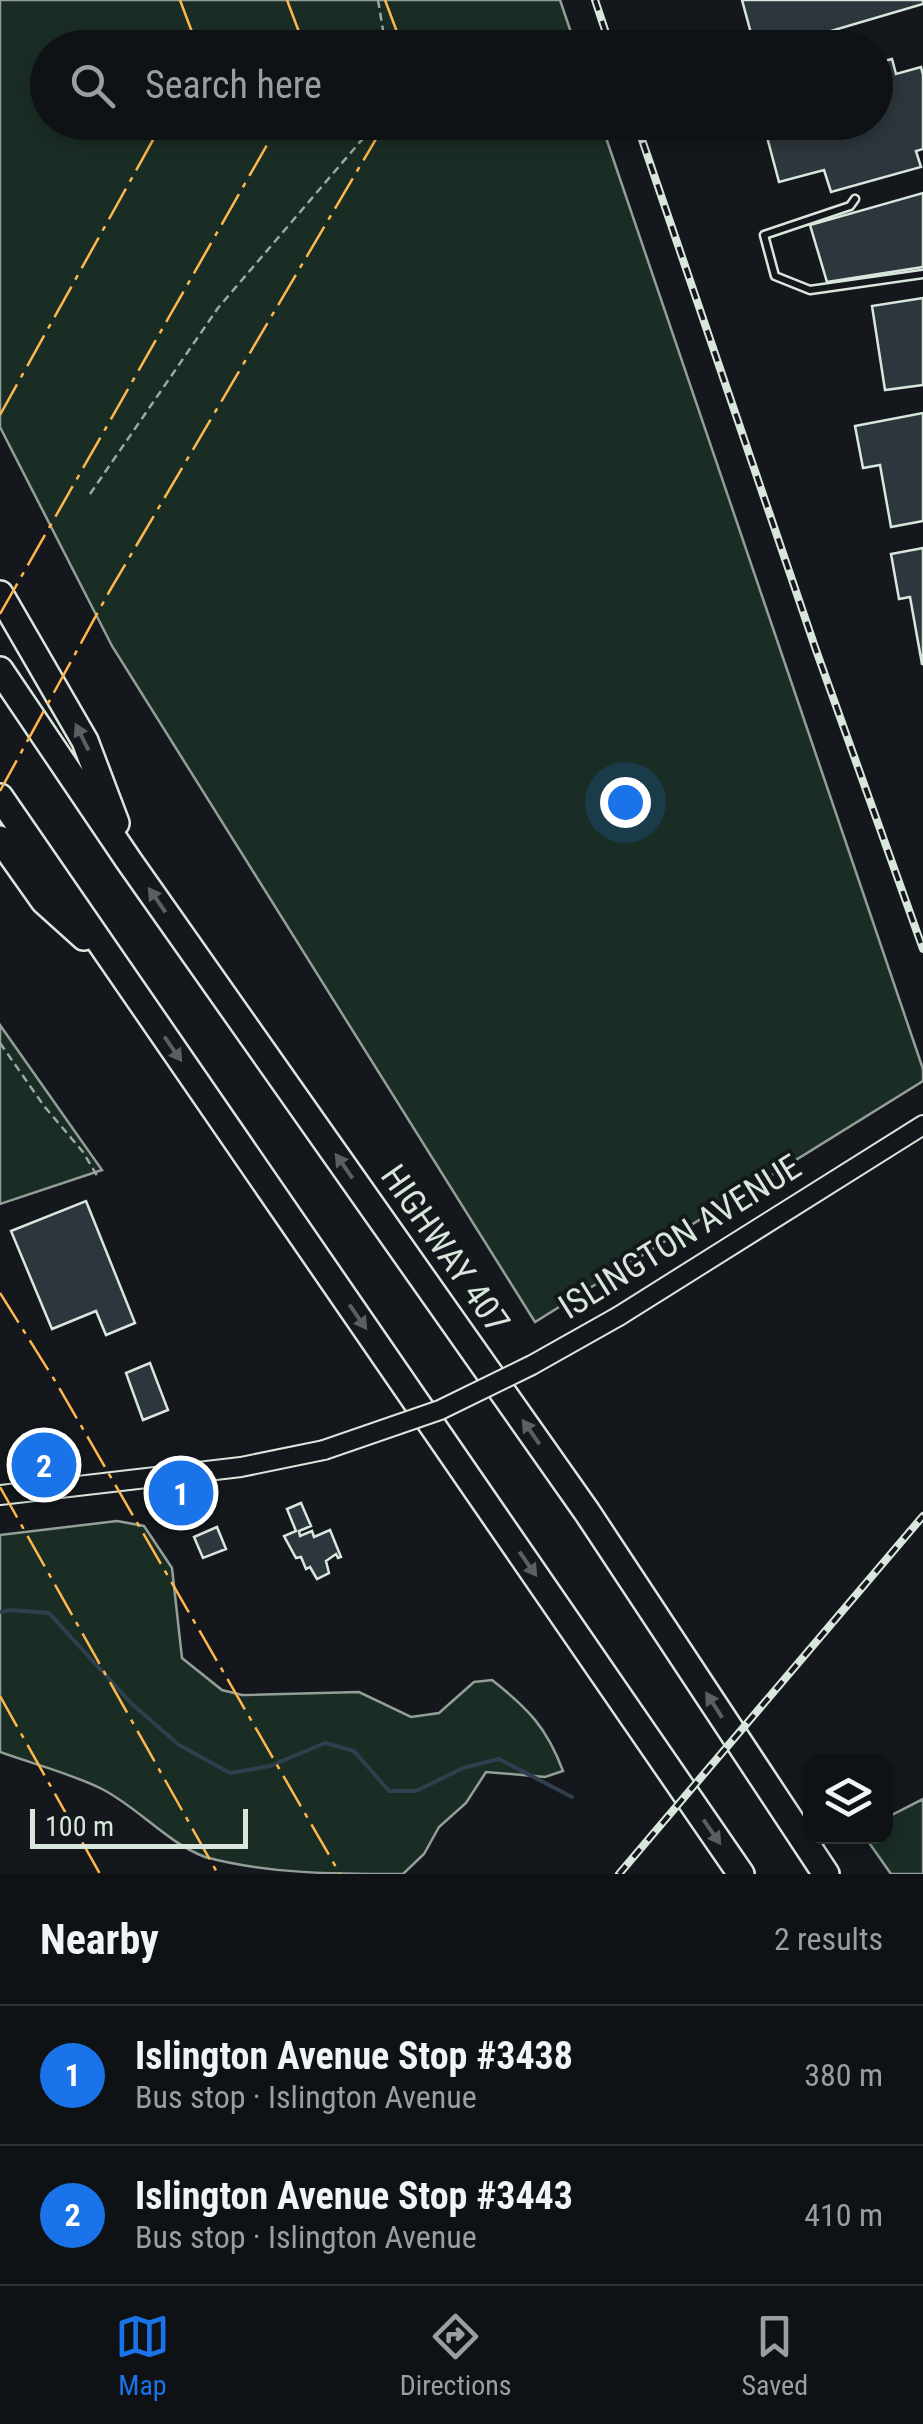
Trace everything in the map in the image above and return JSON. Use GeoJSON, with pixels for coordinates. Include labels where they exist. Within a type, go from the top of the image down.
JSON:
{"type":"FeatureCollection","features":[{"type":"Feature","properties":{"kind":"highway"},"geometry":{"type":"LineString","coordinates":[[0,594],[85,741],[130,861]]}},
{"type":"Feature","properties":{"kind":"highway","name":"HIGHWAY 407"},"geometry":{"type":"LineString","coordinates":[[0,670],[587,1512],[826,1874]]}},
{"type":"Feature","properties":{"kind":"highway"},"geometry":{"type":"LineString","coordinates":[[0,798],[741,1874]]}},
{"type":"Feature","properties":{"kind":"highway"},"geometry":{"type":"LineString","coordinates":[[0,839],[44,901],[118,968]]}},
{"type":"Feature","properties":{"kind":"main road","name":"ISLINGTON AVENUE"},"geometry":{"type":"LineString","coordinates":[[0,1494],[241,1467],[324,1450],[440,1410],[619,1316],[923,1125]]}},
{"type":"Feature","properties":{"kind":"lane"},"geometry":{"type":"LineString","coordinates":[[855,199],[850,206],[764,234],[775,276],[810,290],[923,274]]}},
{"type":"Feature","properties":{"kind":"path"},"geometry":{"type":"LineString","coordinates":[[378,0],[383,30]]}},
{"type":"Feature","properties":{"kind":"path"},"geometry":{"type":"LineString","coordinates":[[90,494],[218,308],[361,140]]}},
{"type":"Feature","properties":{"kind":"path"},"geometry":{"type":"LineString","coordinates":[[0,1043],[99,1178]]}},
{"type":"Feature","properties":{"kind":"green space"},"geometry":{"type":"Polygon","coordinates":[[[0,0],[560,0],[570,30],[30,30],[30,140],[607,140],[923,1069],[923,1081],[535,1322],[112,646],[0,427],[0,0]]]}},
{"type":"Feature","properties":{"kind":"green space"},"geometry":{"type":"Polygon","coordinates":[[[0,1025],[102,1170],[0,1204],[0,1025]]]}},
{"type":"Feature","properties":{"kind":"green space"},"geometry":{"type":"Polygon","coordinates":[[[117,1521],[144,1526],[172,1568],[182,1658],[222,1690],[242,1695],[359,1692],[411,1717],[439,1713],[474,1682],[492,1680],[535,1720],[563,1771],[545,1777],[486,1772],[466,1803],[439,1827],[424,1854],[403,1874],[328,1873],[253,1867],[205,1857],[178,1843],[102,1789],[0,1752],[0,1535],[117,1521]]]}},
{"type":"Feature","properties":{"kind":"green space"},"geometry":{"type":"Polygon","coordinates":[[[923,1799],[923,1874],[891,1874],[870,1844],[893,1844],[893,1814],[923,1799]]]}},
{"type":"Feature","properties":{"kind":"building"},"geometry":{"type":"Polygon","coordinates":[[[742,0],[923,0],[923,4],[834,30],[750,30],[742,0]]]}},
{"type":"Feature","properties":{"kind":"building"},"geometry":{"type":"Polygon","coordinates":[[[893,63],[896,74],[921,67],[923,149],[916,151],[921,167],[831,192],[824,170],[779,182],[768,140],[893,140],[893,63]]]}},
{"type":"Feature","properties":{"kind":"building"},"geometry":{"type":"Polygon","coordinates":[[[923,193],[923,267],[827,282],[810,225],[923,193]]]}},
{"type":"Feature","properties":{"kind":"building"},"geometry":{"type":"Polygon","coordinates":[[[923,298],[923,385],[885,390],[872,306],[923,298]]]}},
{"type":"Feature","properties":{"kind":"building"},"geometry":{"type":"Polygon","coordinates":[[[923,413],[923,521],[891,527],[880,465],[863,468],[855,426],[923,413]]]}},
{"type":"Feature","properties":{"kind":"building"},"geometry":{"type":"Polygon","coordinates":[[[923,548],[922,664],[910,597],[899,599],[891,554],[923,548]]]}},
{"type":"Feature","properties":{"kind":"building"},"geometry":{"type":"Polygon","coordinates":[[[86,1201],[135,1323],[106,1335],[96,1311],[52,1329],[11,1231],[86,1201]]]}},
{"type":"Feature","properties":{"kind":"building"},"geometry":{"type":"Polygon","coordinates":[[[150,1363],[168,1410],[143,1420],[126,1373],[150,1363]]]}},
{"type":"Feature","properties":{"kind":"building"},"geometry":{"type":"Polygon","coordinates":[[[301,1503],[311,1526],[299,1531],[300,1536],[312,1531],[314,1537],[330,1530],[341,1557],[336,1554],[326,1561],[329,1573],[317,1579],[310,1567],[306,1569],[301,1557],[296,1558],[284,1536],[296,1531],[287,1509],[301,1503]]]}},
{"type":"Feature","properties":{"kind":"building"},"geometry":{"type":"Polygon","coordinates":[[[217,1527],[226,1549],[203,1558],[194,1537],[217,1527]]]}},
{"type":"Feature","properties":{"kind":"waterway"},"geometry":{"type":"LineString","coordinates":[[0,1612],[49,1613],[132,1704],[179,1745],[230,1773],[270,1766],[325,1743],[354,1751],[389,1791],[416,1791],[463,1768],[499,1759],[572,1797]]}},
{"type":"Feature","properties":{"kind":"railway"},"geometry":{"type":"LineString","coordinates":[[595,0],[605,30]]}},
{"type":"Feature","properties":{"kind":"railway"},"geometry":{"type":"LineString","coordinates":[[642,140],[816,650],[923,949]]}},
{"type":"Feature","properties":{"kind":"railway"},"geometry":{"type":"LineString","coordinates":[[619,1874],[923,1516]]}},
{"type":"Feature","properties":{"kind":"power"},"geometry":{"type":"LineString","coordinates":[[180,0],[191,30]]}},
{"type":"Feature","properties":{"kind":"power"},"geometry":{"type":"LineString","coordinates":[[287,0],[298,30]]}},
{"type":"Feature","properties":{"kind":"power"},"geometry":{"type":"LineString","coordinates":[[385,0],[396,30]]}},
{"type":"Feature","properties":{"kind":"power"},"geometry":{"type":"LineString","coordinates":[[0,415],[153,140]]}},
{"type":"Feature","properties":{"kind":"power"},"geometry":{"type":"LineString","coordinates":[[0,614],[270,140]]}},
{"type":"Feature","properties":{"kind":"power"},"geometry":{"type":"LineString","coordinates":[[0,791],[109,592],[375,140]]}},
{"type":"Feature","properties":{"kind":"power"},"geometry":{"type":"LineString","coordinates":[[0,1293],[57,1384],[340,1874]]}},
{"type":"Feature","properties":{"kind":"power"},"geometry":{"type":"LineString","coordinates":[[0,1487],[218,1874]]}},
{"type":"Feature","properties":{"kind":"power"},"geometry":{"type":"LineString","coordinates":[[0,1696],[100,1874]]}},
{"type":"Feature","properties":{"kind":"place","name":"Islington Avenue Stop #3443"},"geometry":{"type":"Point","coordinates":[44,1465]}},
{"type":"Feature","properties":{"kind":"place","name":"Islington Avenue Stop #3438"},"geometry":{"type":"Point","coordinates":[181,1493]}}]}
